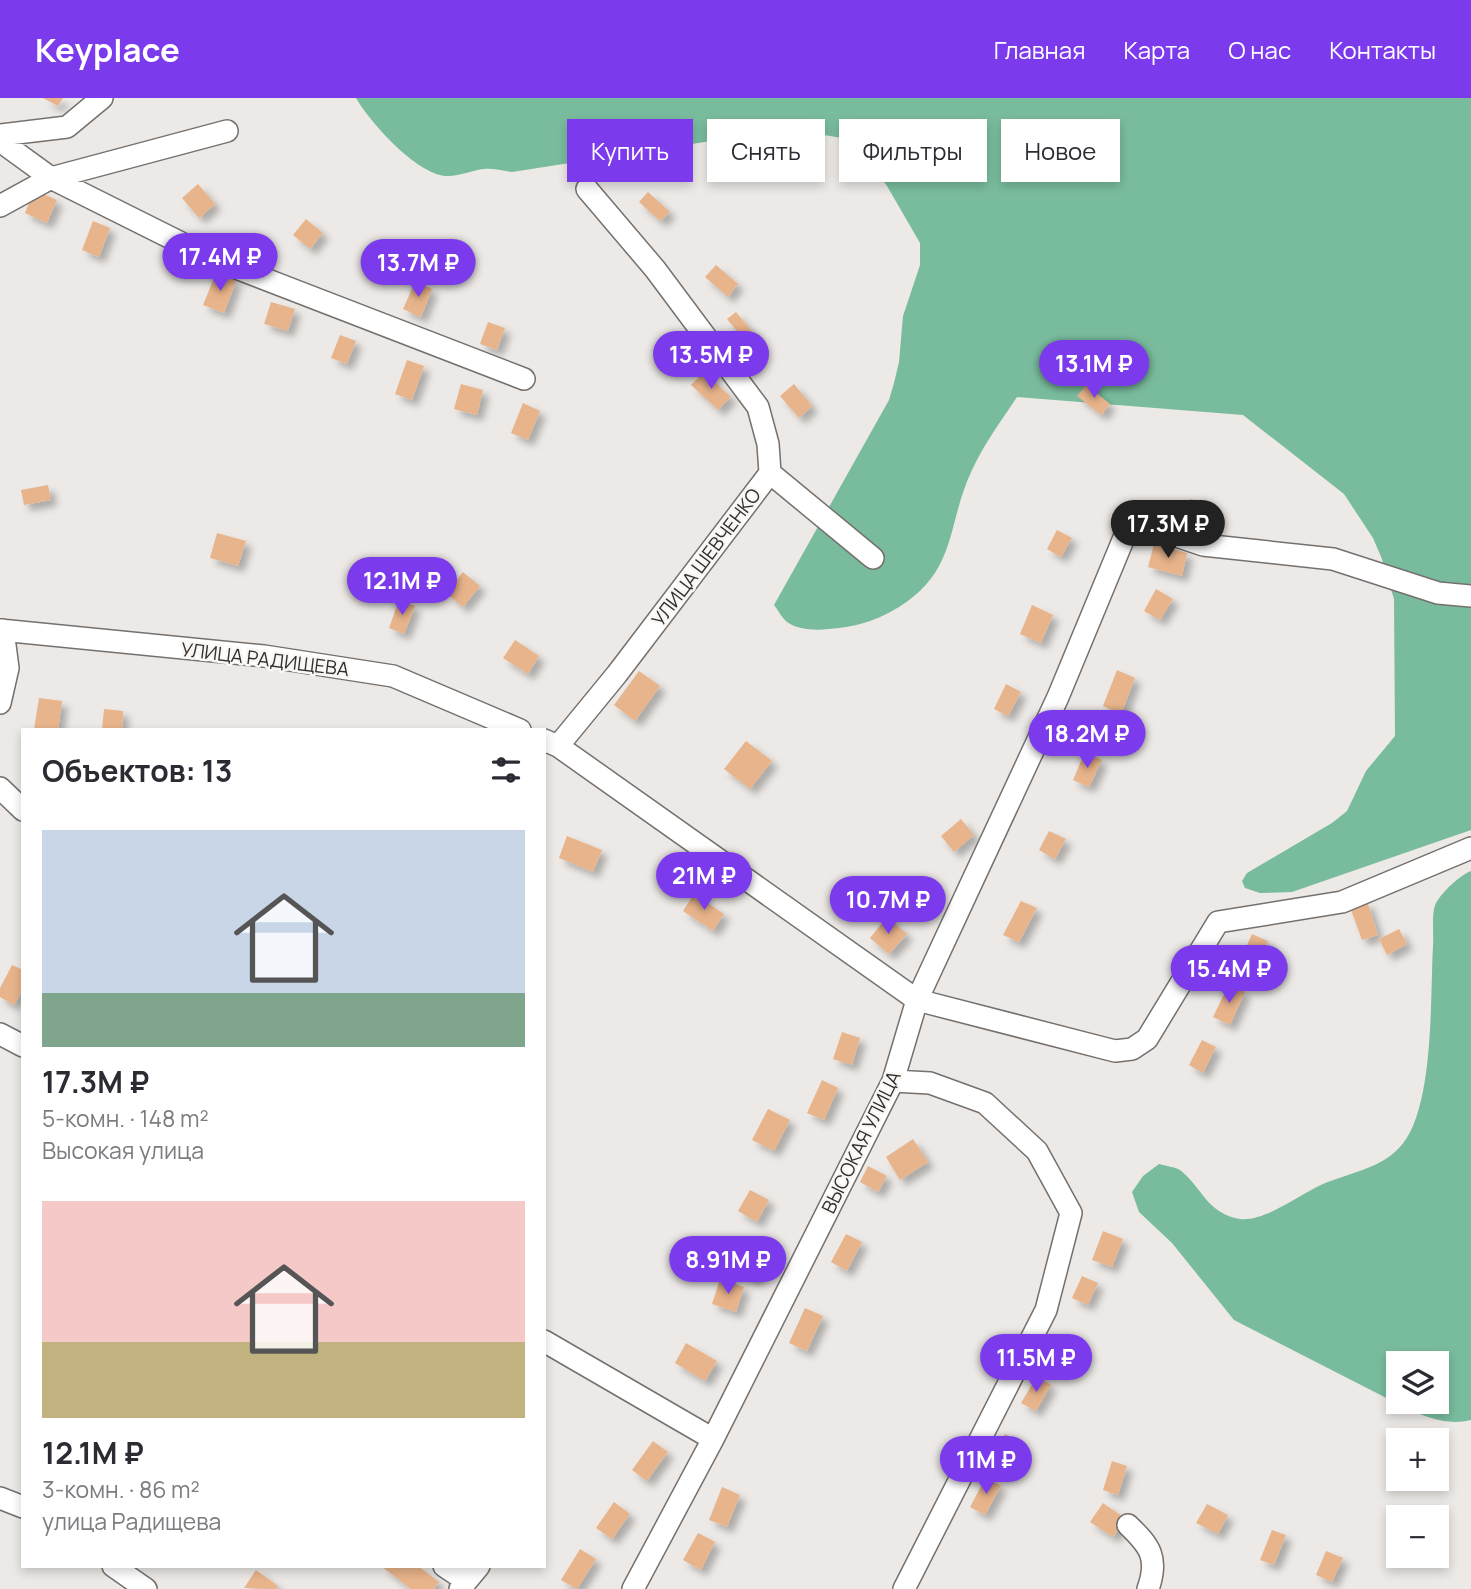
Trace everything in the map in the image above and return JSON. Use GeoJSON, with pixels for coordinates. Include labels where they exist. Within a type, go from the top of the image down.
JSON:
{"type":"FeatureCollection","features":[{"type":"Feature","properties":{"kind":"street"},"geometry":{"type":"LineString","coordinates":[[0,135],[67,127],[102,98]]}},
{"type":"Feature","properties":{"kind":"street"},"geometry":{"type":"LineString","coordinates":[[0,206],[51,178],[227,131]]}},
{"type":"Feature","properties":{"kind":"street"},"geometry":{"type":"LineString","coordinates":[[0,141],[51,178],[213,259],[524,379]]}},
{"type":"Feature","properties":{"kind":"street","name":"УЛИЦА ШЕВЧЕНКО"},"geometry":{"type":"LineString","coordinates":[[551,743],[617,674],[770,473],[768,444],[758,407],[655,269],[587,190]]}},
{"type":"Feature","properties":{"kind":"street"},"geometry":{"type":"LineString","coordinates":[[770,473],[873,558]]}},
{"type":"Feature","properties":{"kind":"street","name":"ВЫСОКАЯ УЛИЦА"},"geometry":{"type":"LineString","coordinates":[[633,1589],[713,1439],[893,1082],[917,1000],[1058,697],[1128,528],[1138,523],[1203,545],[1333,559],[1438,593],[1471,596]]}},
{"type":"Feature","properties":{"kind":"street"},"geometry":{"type":"LineString","coordinates":[[0,703],[8,668],[1,630]]}},
{"type":"Feature","properties":{"kind":"street","name":"УЛИЦА РАДИЩЕВА"},"geometry":{"type":"LineString","coordinates":[[1,630],[264,656],[393,676],[515,728]]}},
{"type":"Feature","properties":{"kind":"street"},"geometry":{"type":"LineString","coordinates":[[551,743],[917,1000],[1115,1051],[1132,1049],[1147,1039],[1217,922],[1342,902],[1471,848]]}},
{"type":"Feature","properties":{"kind":"street"},"geometry":{"type":"LineString","coordinates":[[0,788],[21,808]]}},
{"type":"Feature","properties":{"kind":"street"},"geometry":{"type":"LineString","coordinates":[[0,1034],[21,1045]]}},
{"type":"Feature","properties":{"kind":"street"},"geometry":{"type":"LineString","coordinates":[[893,1082],[930,1083],[985,1103],[1037,1151],[1071,1213],[1046,1310],[904,1589]]}},
{"type":"Feature","properties":{"kind":"street"},"geometry":{"type":"LineString","coordinates":[[546,1342],[713,1439]]}},
{"type":"Feature","properties":{"kind":"street"},"geometry":{"type":"LineString","coordinates":[[0,1498],[21,1506]]}},
{"type":"Feature","properties":{"kind":"street"},"geometry":{"type":"LineString","coordinates":[[1128,1525],[1147,1543],[1153,1561],[1148,1589]]}},
{"type":"Feature","properties":{"kind":"street"},"geometry":{"type":"LineString","coordinates":[[116,1568],[146,1589]]}},
{"type":"Feature","properties":{"kind":"street"},"geometry":{"type":"LineString","coordinates":[[447,1568],[468,1578]]}},
{"type":"Feature","properties":{"kind":"green space"},"geometry":{"type":"Polygon","coordinates":[[[356,98],[1471,98],[1471,830],[1292,892],[1260,893],[1245,888],[1242,881],[1247,873],[1332,823],[1347,811],[1366,771],[1395,736],[1394,599],[1373,538],[1344,494],[1243,415],[1017,397],[977,460],[964,490],[941,562],[932,578],[918,593],[899,607],[870,621],[833,629],[812,630],[793,625],[785,620],[774,605],[889,400],[899,362],[903,316],[920,265],[920,243],[884,182],[987,182],[987,119],[839,119],[839,138],[825,135],[825,119],[707,119],[707,142],[693,144],[693,119],[567,119],[567,163],[512,172],[484,169],[446,176],[434,173],[408,157],[372,120],[356,98]]]}},
{"type":"Feature","properties":{"kind":"green space"},"geometry":{"type":"Polygon","coordinates":[[[1471,871],[1471,1420],[1462,1422],[1445,1421],[1422,1414],[1449,1414],[1449,1351],[1386,1351],[1386,1398],[1234,1320],[1172,1243],[1139,1212],[1132,1192],[1143,1176],[1159,1164],[1173,1167],[1188,1177],[1212,1206],[1229,1216],[1250,1219],[1271,1212],[1323,1184],[1373,1166],[1399,1148],[1411,1131],[1425,1081],[1434,907],[1456,880],[1471,871]]]}},
{"type":"Feature","properties":{"kind":"building"},"geometry":{"type":"Polygon","coordinates":[[[43,98],[63,98],[58,106],[43,98]]]}},
{"type":"Feature","properties":{"kind":"building"},"geometry":{"type":"Polygon","coordinates":[[[198,184],[215,204],[199,218],[182,198],[198,184]]]}},
{"type":"Feature","properties":{"kind":"building"},"geometry":{"type":"Polygon","coordinates":[[[34,190],[57,200],[47,223],[25,213],[34,190]]]}},
{"type":"Feature","properties":{"kind":"building"},"geometry":{"type":"Polygon","coordinates":[[[648,192],[670,212],[660,221],[639,202],[648,192]]]}},
{"type":"Feature","properties":{"kind":"building"},"geometry":{"type":"Polygon","coordinates":[[[306,219],[323,233],[310,249],[293,235],[306,219]]]}},
{"type":"Feature","properties":{"kind":"building"},"geometry":{"type":"Polygon","coordinates":[[[93,221],[110,228],[99,257],[82,250],[93,221]]]}},
{"type":"Feature","properties":{"kind":"building"},"geometry":{"type":"Polygon","coordinates":[[[716,265],[738,284],[728,297],[705,277],[716,265]]]}},
{"type":"Feature","properties":{"kind":"building"},"geometry":{"type":"Polygon","coordinates":[[[216,273],[236,281],[224,313],[203,305],[216,273]]]}},
{"type":"Feature","properties":{"kind":"building"},"geometry":{"type":"Polygon","coordinates":[[[415,282],[432,289],[421,317],[403,309],[415,282]]]}},
{"type":"Feature","properties":{"kind":"building"},"geometry":{"type":"Polygon","coordinates":[[[271,302],[295,309],[288,331],[264,324],[271,302]]]}},
{"type":"Feature","properties":{"kind":"building"},"geometry":{"type":"Polygon","coordinates":[[[736,312],[755,335],[746,342],[727,319],[736,312]]]}},
{"type":"Feature","properties":{"kind":"building"},"geometry":{"type":"Polygon","coordinates":[[[488,322],[505,328],[497,350],[480,344],[488,322]]]}},
{"type":"Feature","properties":{"kind":"building"},"geometry":{"type":"Polygon","coordinates":[[[340,335],[356,341],[347,364],[331,358],[340,335]]]}},
{"type":"Feature","properties":{"kind":"building"},"geometry":{"type":"Polygon","coordinates":[[[407,360],[424,366],[412,400],[395,394],[407,360]]]}},
{"type":"Feature","properties":{"kind":"building"},"geometry":{"type":"Polygon","coordinates":[[[704,372],[731,397],[718,410],[691,385],[704,372]]]}},
{"type":"Feature","properties":{"kind":"building"},"geometry":{"type":"Polygon","coordinates":[[[461,384],[483,390],[477,415],[454,409],[461,384]]]}},
{"type":"Feature","properties":{"kind":"building"},"geometry":{"type":"Polygon","coordinates":[[[794,384],[812,406],[799,418],[780,396],[794,384]]]}},
{"type":"Feature","properties":{"kind":"building"},"geometry":{"type":"Polygon","coordinates":[[[1086,385],[1110,404],[1101,415],[1077,396],[1086,385]]]}},
{"type":"Feature","properties":{"kind":"building"},"geometry":{"type":"Polygon","coordinates":[[[523,403],[540,411],[528,440],[511,433],[523,403]]]}},
{"type":"Feature","properties":{"kind":"building"},"geometry":{"type":"Polygon","coordinates":[[[48,485],[51,500],[24,505],[21,490],[48,485]]]}},
{"type":"Feature","properties":{"kind":"building"},"geometry":{"type":"Polygon","coordinates":[[[1190,499],[1208,503],[1203,526],[1185,522],[1190,499]]]}},
{"type":"Feature","properties":{"kind":"building"},"geometry":{"type":"Polygon","coordinates":[[[1057,530],[1072,538],[1061,557],[1047,549],[1057,530]]]}},
{"type":"Feature","properties":{"kind":"building"},"geometry":{"type":"Polygon","coordinates":[[[217,533],[246,541],[238,566],[210,558],[217,533]]]}},
{"type":"Feature","properties":{"kind":"building"},"geometry":{"type":"Polygon","coordinates":[[[1154,544],[1187,553],[1182,576],[1148,567],[1154,544]]]}},
{"type":"Feature","properties":{"kind":"building"},"geometry":{"type":"Polygon","coordinates":[[[463,572],[480,586],[463,607],[446,593],[463,572]]]}},
{"type":"Feature","properties":{"kind":"building"},"geometry":{"type":"Polygon","coordinates":[[[1156,589],[1173,599],[1160,620],[1144,611],[1156,589]]]}},
{"type":"Feature","properties":{"kind":"building"},"geometry":{"type":"Polygon","coordinates":[[[399,600],[415,606],[404,634],[389,628],[399,600]]]}},
{"type":"Feature","properties":{"kind":"building"},"geometry":{"type":"Polygon","coordinates":[[[1032,605],[1053,615],[1041,643],[1020,634],[1032,605]]]}},
{"type":"Feature","properties":{"kind":"building"},"geometry":{"type":"Polygon","coordinates":[[[515,640],[539,656],[528,674],[503,658],[515,640]]]}},
{"type":"Feature","properties":{"kind":"building"},"geometry":{"type":"Polygon","coordinates":[[[1117,670],[1135,678],[1121,714],[1103,706],[1117,670]]]}},
{"type":"Feature","properties":{"kind":"building"},"geometry":{"type":"Polygon","coordinates":[[[639,671],[660,686],[635,721],[614,705],[639,671]]]}},
{"type":"Feature","properties":{"kind":"building"},"geometry":{"type":"Polygon","coordinates":[[[1006,684],[1021,692],[1008,716],[994,709],[1006,684]]]}},
{"type":"Feature","properties":{"kind":"building"},"geometry":{"type":"Polygon","coordinates":[[[39,698],[62,701],[58,728],[34,728],[39,698]]]}},
{"type":"Feature","properties":{"kind":"building"},"geometry":{"type":"Polygon","coordinates":[[[104,709],[123,711],[122,728],[102,728],[104,709]]]}},
{"type":"Feature","properties":{"kind":"building"},"geometry":{"type":"Polygon","coordinates":[[[746,741],[772,761],[750,789],[724,769],[746,741]]]}},
{"type":"Feature","properties":{"kind":"building"},"geometry":{"type":"Polygon","coordinates":[[[1085,752],[1102,760],[1089,787],[1073,780],[1085,752]]]}},
{"type":"Feature","properties":{"kind":"building"},"geometry":{"type":"Polygon","coordinates":[[[961,819],[974,835],[954,852],[941,836],[961,819]]]}},
{"type":"Feature","properties":{"kind":"building"},"geometry":{"type":"Polygon","coordinates":[[[1049,831],[1066,839],[1055,859],[1039,850],[1049,831]]]}},
{"type":"Feature","properties":{"kind":"building"},"geometry":{"type":"Polygon","coordinates":[[[567,836],[602,850],[593,872],[559,858],[567,836]]]}},
{"type":"Feature","properties":{"kind":"building"},"geometry":{"type":"Polygon","coordinates":[[[694,894],[724,914],[713,931],[683,911],[694,894]]]}},
{"type":"Feature","properties":{"kind":"building"},"geometry":{"type":"Polygon","coordinates":[[[1021,901],[1037,908],[1019,942],[1003,935],[1021,901]]]}},
{"type":"Feature","properties":{"kind":"building"},"geometry":{"type":"Polygon","coordinates":[[[1367,901],[1378,935],[1362,940],[1350,907],[1367,901]]]}},
{"type":"Feature","properties":{"kind":"building"},"geometry":{"type":"Polygon","coordinates":[[[887,917],[907,934],[889,954],[870,938],[887,917]]]}},
{"type":"Feature","properties":{"kind":"building"},"geometry":{"type":"Polygon","coordinates":[[[1399,929],[1407,944],[1387,955],[1379,939],[1399,929]]]}},
{"type":"Feature","properties":{"kind":"building"},"geometry":{"type":"Polygon","coordinates":[[[1252,934],[1268,941],[1256,970],[1239,963],[1252,934]]]}},
{"type":"Feature","properties":{"kind":"building"},"geometry":{"type":"Polygon","coordinates":[[[12,965],[21,969],[21,993],[14,1005],[0,997],[0,988],[12,965]]]}},
{"type":"Feature","properties":{"kind":"building"},"geometry":{"type":"Polygon","coordinates":[[[1229,984],[1245,992],[1230,1025],[1213,1017],[1229,984]]]}},
{"type":"Feature","properties":{"kind":"building"},"geometry":{"type":"Polygon","coordinates":[[[842,1032],[860,1038],[852,1065],[833,1059],[842,1032]]]}},
{"type":"Feature","properties":{"kind":"building"},"geometry":{"type":"Polygon","coordinates":[[[1202,1040],[1216,1047],[1203,1073],[1189,1065],[1202,1040]]]}},
{"type":"Feature","properties":{"kind":"building"},"geometry":{"type":"Polygon","coordinates":[[[822,1080],[838,1088],[824,1120],[807,1113],[822,1080]]]}},
{"type":"Feature","properties":{"kind":"building"},"geometry":{"type":"Polygon","coordinates":[[[768,1109],[790,1120],[774,1151],[752,1140],[768,1109]]]}},
{"type":"Feature","properties":{"kind":"building"},"geometry":{"type":"Polygon","coordinates":[[[913,1139],[928,1162],[900,1180],[886,1157],[913,1139]]]}},
{"type":"Feature","properties":{"kind":"building"},"geometry":{"type":"Polygon","coordinates":[[[868,1166],[887,1176],[878,1192],[860,1182],[868,1166]]]}},
{"type":"Feature","properties":{"kind":"building"},"geometry":{"type":"Polygon","coordinates":[[[750,1190],[769,1200],[757,1222],[738,1211],[750,1190]]]}},
{"type":"Feature","properties":{"kind":"building"},"geometry":{"type":"Polygon","coordinates":[[[1103,1231],[1123,1239],[1112,1267],[1092,1260],[1103,1231]]]}},
{"type":"Feature","properties":{"kind":"building"},"geometry":{"type":"Polygon","coordinates":[[[846,1234],[862,1242],[847,1271],[831,1262],[846,1234]]]}},
{"type":"Feature","properties":{"kind":"building"},"geometry":{"type":"Polygon","coordinates":[[[749,1242],[768,1250],[755,1280],[736,1271],[749,1242]]]}},
{"type":"Feature","properties":{"kind":"building"},"geometry":{"type":"Polygon","coordinates":[[[1082,1276],[1098,1283],[1088,1305],[1072,1298],[1082,1276]]]}},
{"type":"Feature","properties":{"kind":"building"},"geometry":{"type":"Polygon","coordinates":[[[720,1279],[744,1287],[736,1312],[712,1304],[720,1279]]]}},
{"type":"Feature","properties":{"kind":"building"},"geometry":{"type":"Polygon","coordinates":[[[805,1308],[823,1316],[807,1351],[789,1343],[805,1308]]]}},
{"type":"Feature","properties":{"kind":"building"},"geometry":{"type":"Polygon","coordinates":[[[686,1343],[717,1361],[705,1381],[675,1363],[686,1343]]]}},
{"type":"Feature","properties":{"kind":"building"},"geometry":{"type":"Polygon","coordinates":[[[1037,1376],[1051,1385],[1036,1411],[1021,1403],[1037,1376]]]}},
{"type":"Feature","properties":{"kind":"building"},"geometry":{"type":"Polygon","coordinates":[[[1005,1434],[1019,1441],[1008,1463],[994,1455],[1005,1434]]]}},
{"type":"Feature","properties":{"kind":"building"},"geometry":{"type":"Polygon","coordinates":[[[653,1441],[668,1452],[647,1481],[632,1470],[653,1441]]]}},
{"type":"Feature","properties":{"kind":"building"},"geometry":{"type":"Polygon","coordinates":[[[1112,1461],[1127,1466],[1118,1495],[1103,1490],[1112,1461]]]}},
{"type":"Feature","properties":{"kind":"building"},"geometry":{"type":"Polygon","coordinates":[[[986,1477],[1001,1486],[985,1515],[970,1507],[986,1477]]]}},
{"type":"Feature","properties":{"kind":"building"},"geometry":{"type":"Polygon","coordinates":[[[722,1487],[740,1495],[727,1527],[709,1520],[722,1487]]]}},
{"type":"Feature","properties":{"kind":"building"},"geometry":{"type":"Polygon","coordinates":[[[614,1502],[630,1514],[612,1539],[596,1528],[614,1502]]]}},
{"type":"Feature","properties":{"kind":"building"},"geometry":{"type":"Polygon","coordinates":[[[1103,1503],[1126,1519],[1113,1537],[1090,1522],[1103,1503]]]}},
{"type":"Feature","properties":{"kind":"building"},"geometry":{"type":"Polygon","coordinates":[[[1207,1504],[1228,1515],[1218,1534],[1196,1523],[1207,1504]]]}},
{"type":"Feature","properties":{"kind":"building"},"geometry":{"type":"Polygon","coordinates":[[[1272,1530],[1286,1535],[1274,1565],[1260,1560],[1272,1530]]]}},
{"type":"Feature","properties":{"kind":"building"},"geometry":{"type":"Polygon","coordinates":[[[698,1533],[715,1542],[701,1570],[683,1560],[698,1533]]]}},
{"type":"Feature","properties":{"kind":"building"},"geometry":{"type":"Polygon","coordinates":[[[580,1549],[596,1559],[577,1589],[561,1580],[580,1549]]]}},
{"type":"Feature","properties":{"kind":"building"},"geometry":{"type":"Polygon","coordinates":[[[1326,1551],[1343,1558],[1332,1582],[1316,1575],[1326,1551]]]}},
{"type":"Feature","properties":{"kind":"building"},"geometry":{"type":"Polygon","coordinates":[[[384,1568],[421,1568],[439,1582],[434,1589],[411,1589],[384,1568]]]}},
{"type":"Feature","properties":{"kind":"building"},"geometry":{"type":"Polygon","coordinates":[[[256,1570],[278,1586],[275,1589],[244,1588],[256,1570]]]}}]}
